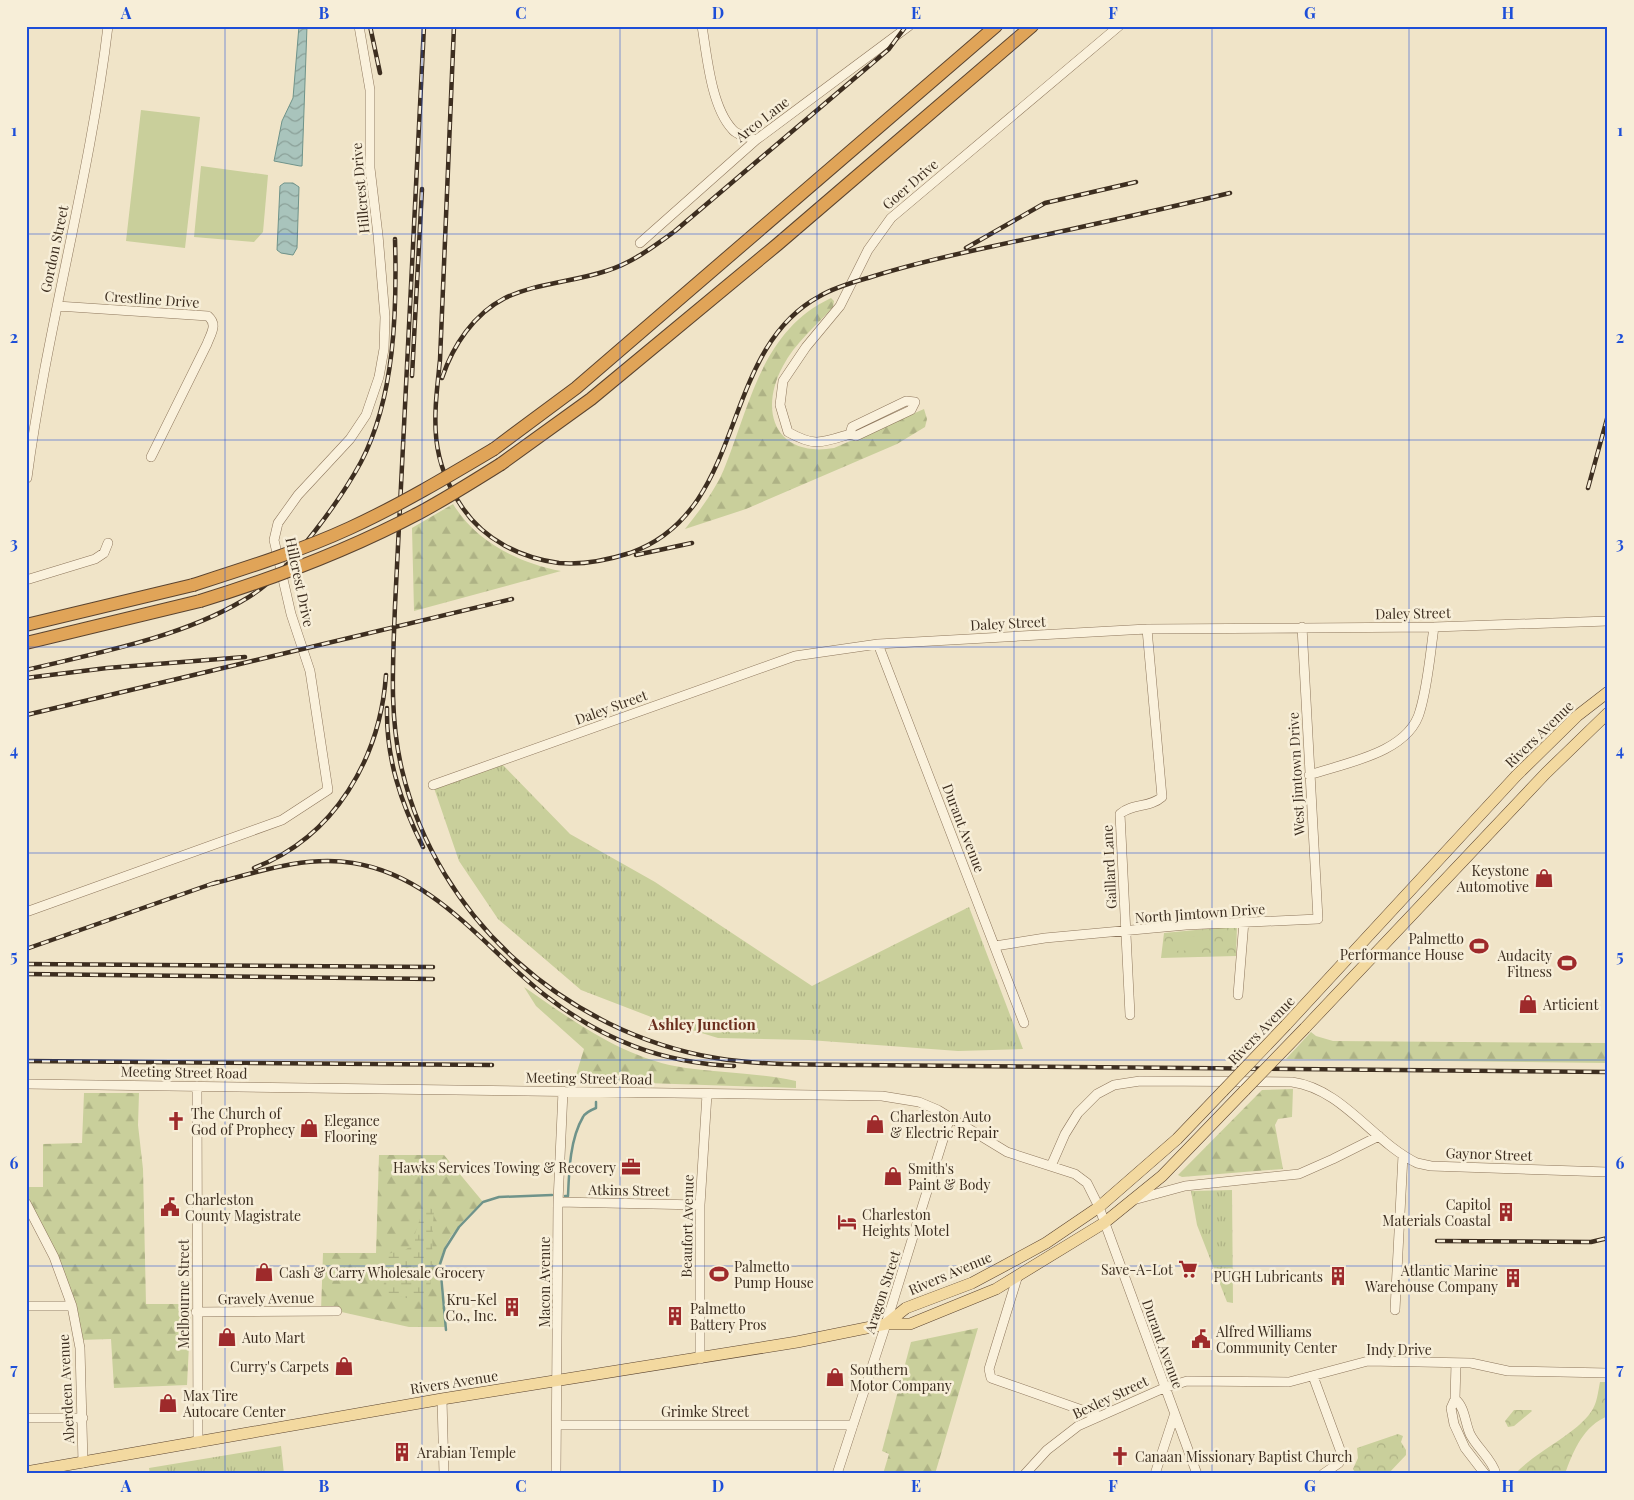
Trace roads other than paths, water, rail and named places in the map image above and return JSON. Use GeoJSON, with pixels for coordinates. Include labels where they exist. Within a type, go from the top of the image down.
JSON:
{"type":"FeatureCollection","features":[{"type":"Feature","properties":{"kind":"highway"},"geometry":{"type":"LineString","coordinates":[[26,625],[193,585],[251,567],[350,528],[435,485],[494,449],[576,388],[996,26]]}},
{"type":"Feature","properties":{"kind":"highway"},"geometry":{"type":"LineString","coordinates":[[26,643],[200,601],[252,585],[340,551],[420,513],[501,464],[592,399],[778,244],[1032,26]]}},
{"type":"Feature","properties":{"kind":"highway"},"geometry":{"type":"LineString","coordinates":[[994,58],[1037,26]]}},
{"type":"Feature","properties":{"kind":"main road","name":"Rivers Avenue"},"geometry":{"type":"LineString","coordinates":[[886,1324],[906,1308],[972,1283],[1002,1267],[1046,1243],[1099,1208],[1177,1139],[1286,1025],[1516,776],[1577,716],[1608,692]]}},
{"type":"Feature","properties":{"kind":"main road","name":"Rivers Avenue"},"geometry":{"type":"LineString","coordinates":[[26,1472],[442,1399],[700,1359],[886,1324],[910,1324],[996,1289],[1104,1223],[1136,1199],[1187,1152],[1546,773],[1608,713]]}},
{"type":"Feature","properties":{"kind":"street","name":"Gordon Street"},"geometry":{"type":"LineString","coordinates":[[27,478],[31,418],[57,306],[100,95],[108,26]]}},
{"type":"Feature","properties":{"kind":"street","name":"Hillcrest Drive"},"geometry":{"type":"LineString","coordinates":[[26,912],[282,820],[328,790],[310,671],[291,614],[274,540],[278,523],[298,495],[350,439],[366,415],[379,377],[384,349],[385,317],[370,168],[370,90],[359,26]]}},
{"type":"Feature","properties":{"kind":"street"},"geometry":{"type":"LineString","coordinates":[[702,26],[712,82],[720,109],[732,130],[756,140]]}},
{"type":"Feature","properties":{"kind":"street","name":"Arco Lane"},"geometry":{"type":"LineString","coordinates":[[640,243],[756,140],[909,26]]}},
{"type":"Feature","properties":{"kind":"street","name":"Goer Drive"},"geometry":{"type":"LineString","coordinates":[[850,434],[852,427],[906,401],[915,402],[911,410],[856,436],[850,434],[826,442],[806,442],[788,432],[780,405],[783,382],[806,347],[840,306],[868,250],[891,218],[1119,26]]}},
{"type":"Feature","properties":{"kind":"street","name":"Crestline Drive"},"geometry":{"type":"LineString","coordinates":[[57,306],[208,316],[212,320],[214,327],[207,344],[151,457]]}},
{"type":"Feature","properties":{"kind":"street"},"geometry":{"type":"LineString","coordinates":[[26,580],[95,559],[104,553],[108,543]]}},
{"type":"Feature","properties":{"kind":"street","name":"Daley Street"},"geometry":{"type":"LineString","coordinates":[[433,785],[795,656],[878,644],[1147,629],[1434,627],[1608,621]]}},
{"type":"Feature","properties":{"kind":"street","name":"West Jimtown Drive"},"geometry":{"type":"LineString","coordinates":[[1302,627],[1318,919]]}},
{"type":"Feature","properties":{"kind":"street"},"geometry":{"type":"LineString","coordinates":[[1309,775],[1389,748],[1411,730],[1420,712],[1434,627]]}},
{"type":"Feature","properties":{"kind":"street","name":"Gaillard Lane"},"geometry":{"type":"LineString","coordinates":[[1130,1015],[1120,814],[1126,809],[1156,803],[1162,797],[1147,629]]}},
{"type":"Feature","properties":{"kind":"street","name":"Durant Avenue"},"geometry":{"type":"LineString","coordinates":[[878,644],[1024,1023]]}},
{"type":"Feature","properties":{"kind":"street","name":"North Jimtown Drive"},"geometry":{"type":"LineString","coordinates":[[994,946],[1045,938],[1244,921],[1318,919]]}},
{"type":"Feature","properties":{"kind":"street"},"geometry":{"type":"LineString","coordinates":[[1238,995],[1244,921]]}},
{"type":"Feature","properties":{"kind":"street","name":"Gaynor Street"},"geometry":{"type":"LineString","coordinates":[[1051,1166],[1066,1132],[1079,1112],[1106,1089],[1129,1082],[1299,1083],[1335,1101],[1403,1155],[1417,1163],[1431,1166],[1608,1172]]}},
{"type":"Feature","properties":{"kind":"street","name":"Meeting Street Road"},"geometry":{"type":"LineString","coordinates":[[26,1084],[882,1096],[919,1102],[950,1117],[1007,1152],[1075,1174],[1084,1180],[1099,1208],[1104,1223]]}},
{"type":"Feature","properties":{"kind":"street","name":"Melbourne Street"},"geometry":{"type":"LineString","coordinates":[[197,1086],[196,1312],[198,1442]]}},
{"type":"Feature","properties":{"kind":"street","name":"Macon Avenue"},"geometry":{"type":"LineString","coordinates":[[556,1474],[558,1202],[563,1091]]}},
{"type":"Feature","properties":{"kind":"street","name":"Beaufort Avenue"},"geometry":{"type":"LineString","coordinates":[[700,1359],[700,1205],[707,1094]]}},
{"type":"Feature","properties":{"kind":"street","name":"Aragon Street"},"geometry":{"type":"LineString","coordinates":[[837,1474],[950,1117]]}},
{"type":"Feature","properties":{"kind":"street"},"geometry":{"type":"LineString","coordinates":[[1136,1199],[1185,1186],[1298,1174],[1379,1136]]}},
{"type":"Feature","properties":{"kind":"street"},"geometry":{"type":"LineString","coordinates":[[1395,1310],[1403,1155]]}},
{"type":"Feature","properties":{"kind":"street","name":"Atkins Street"},"geometry":{"type":"LineString","coordinates":[[558,1202],[700,1205]]}},
{"type":"Feature","properties":{"kind":"street","name":"Aberdeen Avenue"},"geometry":{"type":"LineString","coordinates":[[26,1203],[54,1257],[72,1306],[80,1348],[84,1463]]}},
{"type":"Feature","properties":{"kind":"street","name":"Durant Avenue"},"geometry":{"type":"LineString","coordinates":[[1104,1223],[1197,1474]]}},
{"type":"Feature","properties":{"kind":"street"},"geometry":{"type":"LineString","coordinates":[[1018,1275],[989,1369],[990,1375],[993,1379],[1099,1416]]}},
{"type":"Feature","properties":{"kind":"street"},"geometry":{"type":"LineString","coordinates":[[26,1306],[72,1306]]}},
{"type":"Feature","properties":{"kind":"street","name":"Gravely Avenue"},"geometry":{"type":"LineString","coordinates":[[196,1312],[337,1311]]}},
{"type":"Feature","properties":{"kind":"street","name":"Indy Drive"},"geometry":{"type":"LineString","coordinates":[[1164,1388],[1188,1381],[1289,1382],[1368,1361],[1456,1363],[1480,1365],[1508,1371],[1608,1374]]}},
{"type":"Feature","properties":{"kind":"street"},"geometry":{"type":"LineString","coordinates":[[1456,1363],[1456,1399],[1451,1408],[1457,1433],[1469,1454],[1485,1474]]}},
{"type":"Feature","properties":{"kind":"street"},"geometry":{"type":"LineString","coordinates":[[1313,1376],[1342,1455],[1339,1463],[1323,1474]]}},
{"type":"Feature","properties":{"kind":"street","name":"Bexley Street"},"geometry":{"type":"LineString","coordinates":[[1025,1474],[1039,1457],[1078,1426],[1164,1388]]}},
{"type":"Feature","properties":{"kind":"street"},"geometry":{"type":"LineString","coordinates":[[442,1399],[444,1474]]}},
{"type":"Feature","properties":{"kind":"street"},"geometry":{"type":"LineString","coordinates":[[1456,1399],[1462,1406],[1472,1438],[1493,1466],[1496,1474]]}},
{"type":"Feature","properties":{"kind":"street"},"geometry":{"type":"LineString","coordinates":[[1155,1474],[1174,1416]]}},
{"type":"Feature","properties":{"kind":"street"},"geometry":{"type":"LineString","coordinates":[[26,1418],[82,1418]]}},
{"type":"Feature","properties":{"kind":"street","name":"Grimke Street"},"geometry":{"type":"LineString","coordinates":[[557,1425],[853,1425]]}},
{"type":"Feature","properties":{"kind":"water"},"geometry":{"type":"Polygon","coordinates":[[[299,26],[307,26],[302,166],[274,161],[282,121],[293,98],[299,26]]]}},
{"type":"Feature","properties":{"kind":"water"},"geometry":{"type":"Polygon","coordinates":[[[284,183],[293,183],[299,187],[297,248],[293,255],[281,253],[277,250],[280,186],[284,183]]]}},
{"type":"Feature","properties":{"kind":"waterway"},"geometry":{"type":"LineString","coordinates":[[565,1196],[568,1196],[571,1155],[575,1135],[584,1116],[596,1108],[596,1102]]}},
{"type":"Feature","properties":{"kind":"waterway"},"geometry":{"type":"LineString","coordinates":[[446,1330],[440,1264],[445,1249],[459,1227],[483,1202],[499,1197],[552,1195]]}},
{"type":"Feature","properties":{"kind":"railway"},"geometry":{"type":"LineString","coordinates":[[370,26],[380,73]]}},
{"type":"Feature","properties":{"kind":"railway"},"geometry":{"type":"LineString","coordinates":[[424,26],[393,648],[395,729],[402,770],[419,824],[445,874],[477,920],[516,960],[560,995],[609,1023],[661,1045],[734,1061],[807,1064],[1608,1072]]}},
{"type":"Feature","properties":{"kind":"railway"},"geometry":{"type":"LineString","coordinates":[[454,26],[440,360],[435,418],[439,454],[443,471],[451,489],[471,519],[504,546],[545,561],[577,563],[613,558],[630,553],[668,532],[695,503],[715,468],[746,390],[764,353],[787,321],[820,296],[838,287],[932,260],[1230,193]]}},
{"type":"Feature","properties":{"kind":"railway"},"geometry":{"type":"LineString","coordinates":[[442,378],[452,354],[466,332],[474,322],[494,305],[505,298],[529,289],[616,268],[650,249],[675,231],[889,49],[906,26]]}},
{"type":"Feature","properties":{"kind":"railway"},"geometry":{"type":"LineString","coordinates":[[966,248],[1045,203],[1136,182]]}},
{"type":"Feature","properties":{"kind":"railway"},"geometry":{"type":"LineString","coordinates":[[412,376],[422,189]]}},
{"type":"Feature","properties":{"kind":"railway"},"geometry":{"type":"LineString","coordinates":[[26,670],[165,635],[218,614],[264,587],[299,551],[334,506],[356,471],[372,437],[381,410],[392,353],[395,239]]}},
{"type":"Feature","properties":{"kind":"railway"},"geometry":{"type":"LineString","coordinates":[[1588,488],[1608,415]]}},
{"type":"Feature","properties":{"kind":"railway"},"geometry":{"type":"LineString","coordinates":[[636,555],[692,543]]}},
{"type":"Feature","properties":{"kind":"railway"},"geometry":{"type":"LineString","coordinates":[[26,715],[512,599]]}},
{"type":"Feature","properties":{"kind":"railway"},"geometry":{"type":"LineString","coordinates":[[26,678],[107,668],[245,657]]}},
{"type":"Feature","properties":{"kind":"railway"},"geometry":{"type":"LineString","coordinates":[[254,868],[283,854],[308,836],[330,815],[348,791],[363,764],[374,736],[382,706],[386,675]]}},
{"type":"Feature","properties":{"kind":"railway"},"geometry":{"type":"LineString","coordinates":[[387,708],[389,745],[396,780],[408,814],[423,847]]}},
{"type":"Feature","properties":{"kind":"railway"},"geometry":{"type":"LineString","coordinates":[[212,884],[282,866],[317,861],[353,863],[383,870],[434,898],[480,936],[546,996],[567,1012],[589,1025],[612,1037],[658,1054],[682,1060],[734,1066]]}},
{"type":"Feature","properties":{"kind":"railway"},"geometry":{"type":"LineString","coordinates":[[26,949],[217,882]]}},
{"type":"Feature","properties":{"kind":"railway"},"geometry":{"type":"LineString","coordinates":[[26,964],[433,967]]}},
{"type":"Feature","properties":{"kind":"railway"},"geometry":{"type":"LineString","coordinates":[[26,974],[433,979]]}},
{"type":"Feature","properties":{"kind":"railway"},"geometry":{"type":"LineString","coordinates":[[26,1061],[492,1065]]}},
{"type":"Feature","properties":{"kind":"railway"},"geometry":{"type":"LineString","coordinates":[[1437,1241],[1591,1242],[1608,1238]]}},
{"type":"Feature","properties":{"kind":"place","name":"Keystone Automotive"},"geometry":{"type":"Point","coordinates":[1544,878]}},
{"type":"Feature","properties":{"kind":"place","name":"Palmetto Performance House"},"geometry":{"type":"Point","coordinates":[1479,946]}},
{"type":"Feature","properties":{"kind":"place","name":"Audacity Fitness"},"geometry":{"type":"Point","coordinates":[1567,963]}},
{"type":"Feature","properties":{"kind":"place","name":"Articient"},"geometry":{"type":"Point","coordinates":[1528,1004]}},
{"type":"Feature","properties":{"kind":"place","name":"The Church of God of Prophecy"},"geometry":{"type":"Point","coordinates":[176,1121]}},
{"type":"Feature","properties":{"kind":"place","name":"Charleston Auto & Electric Repair"},"geometry":{"type":"Point","coordinates":[875,1124]}},
{"type":"Feature","properties":{"kind":"place","name":"Elegance Flooring"},"geometry":{"type":"Point","coordinates":[309,1128]}},
{"type":"Feature","properties":{"kind":"place","name":"Hawks Services Towing & Recovery"},"geometry":{"type":"Point","coordinates":[631,1167]}},
{"type":"Feature","properties":{"kind":"place","name":"Smith's Paint & Body"},"geometry":{"type":"Point","coordinates":[893,1176]}},
{"type":"Feature","properties":{"kind":"place","name":"Charleston County Magistrate"},"geometry":{"type":"Point","coordinates":[170,1207]}},
{"type":"Feature","properties":{"kind":"place","name":"Capitol Materials Coastal"},"geometry":{"type":"Point","coordinates":[1506,1212]}},
{"type":"Feature","properties":{"kind":"place","name":"Charleston Heights Motel"},"geometry":{"type":"Point","coordinates":[847,1222]}},
{"type":"Feature","properties":{"kind":"place","name":"Save-A-Lot"},"geometry":{"type":"Point","coordinates":[1188,1269]}},
{"type":"Feature","properties":{"kind":"place","name":"Cash & Carry Wholesale Grocery"},"geometry":{"type":"Point","coordinates":[264,1272]}},
{"type":"Feature","properties":{"kind":"place","name":"Palmetto Pump House"},"geometry":{"type":"Point","coordinates":[719,1274]}},
{"type":"Feature","properties":{"kind":"place","name":"PUGH Lubricants"},"geometry":{"type":"Point","coordinates":[1338,1276]}},
{"type":"Feature","properties":{"kind":"place","name":"Atlantic Marine Warehouse Company"},"geometry":{"type":"Point","coordinates":[1513,1278]}},
{"type":"Feature","properties":{"kind":"place","name":"Kru-Kel Co., Inc."},"geometry":{"type":"Point","coordinates":[512,1307]}},
{"type":"Feature","properties":{"kind":"place","name":"Palmetto Battery Pros"},"geometry":{"type":"Point","coordinates":[675,1316]}},
{"type":"Feature","properties":{"kind":"place","name":"Auto Mart"},"geometry":{"type":"Point","coordinates":[227,1337]}},
{"type":"Feature","properties":{"kind":"place","name":"Alfred Williams Community Center"},"geometry":{"type":"Point","coordinates":[1201,1339]}},
{"type":"Feature","properties":{"kind":"place","name":"Curry's Carpets"},"geometry":{"type":"Point","coordinates":[344,1366]}},
{"type":"Feature","properties":{"kind":"place","name":"Southern Motor Company"},"geometry":{"type":"Point","coordinates":[835,1377]}},
{"type":"Feature","properties":{"kind":"place","name":"Max Tire Autocare Center"},"geometry":{"type":"Point","coordinates":[168,1403]}},
{"type":"Feature","properties":{"kind":"place","name":"Arabian Temple"},"geometry":{"type":"Point","coordinates":[402,1452]}},
{"type":"Feature","properties":{"kind":"place","name":"Canaan Missionary Baptist Church"},"geometry":{"type":"Point","coordinates":[1120,1456]}},
{"type":"Feature","properties":{"kind":"district","name":"Ashley Junction"},"geometry":{"type":"Point","coordinates":[702,1024]}}]}
